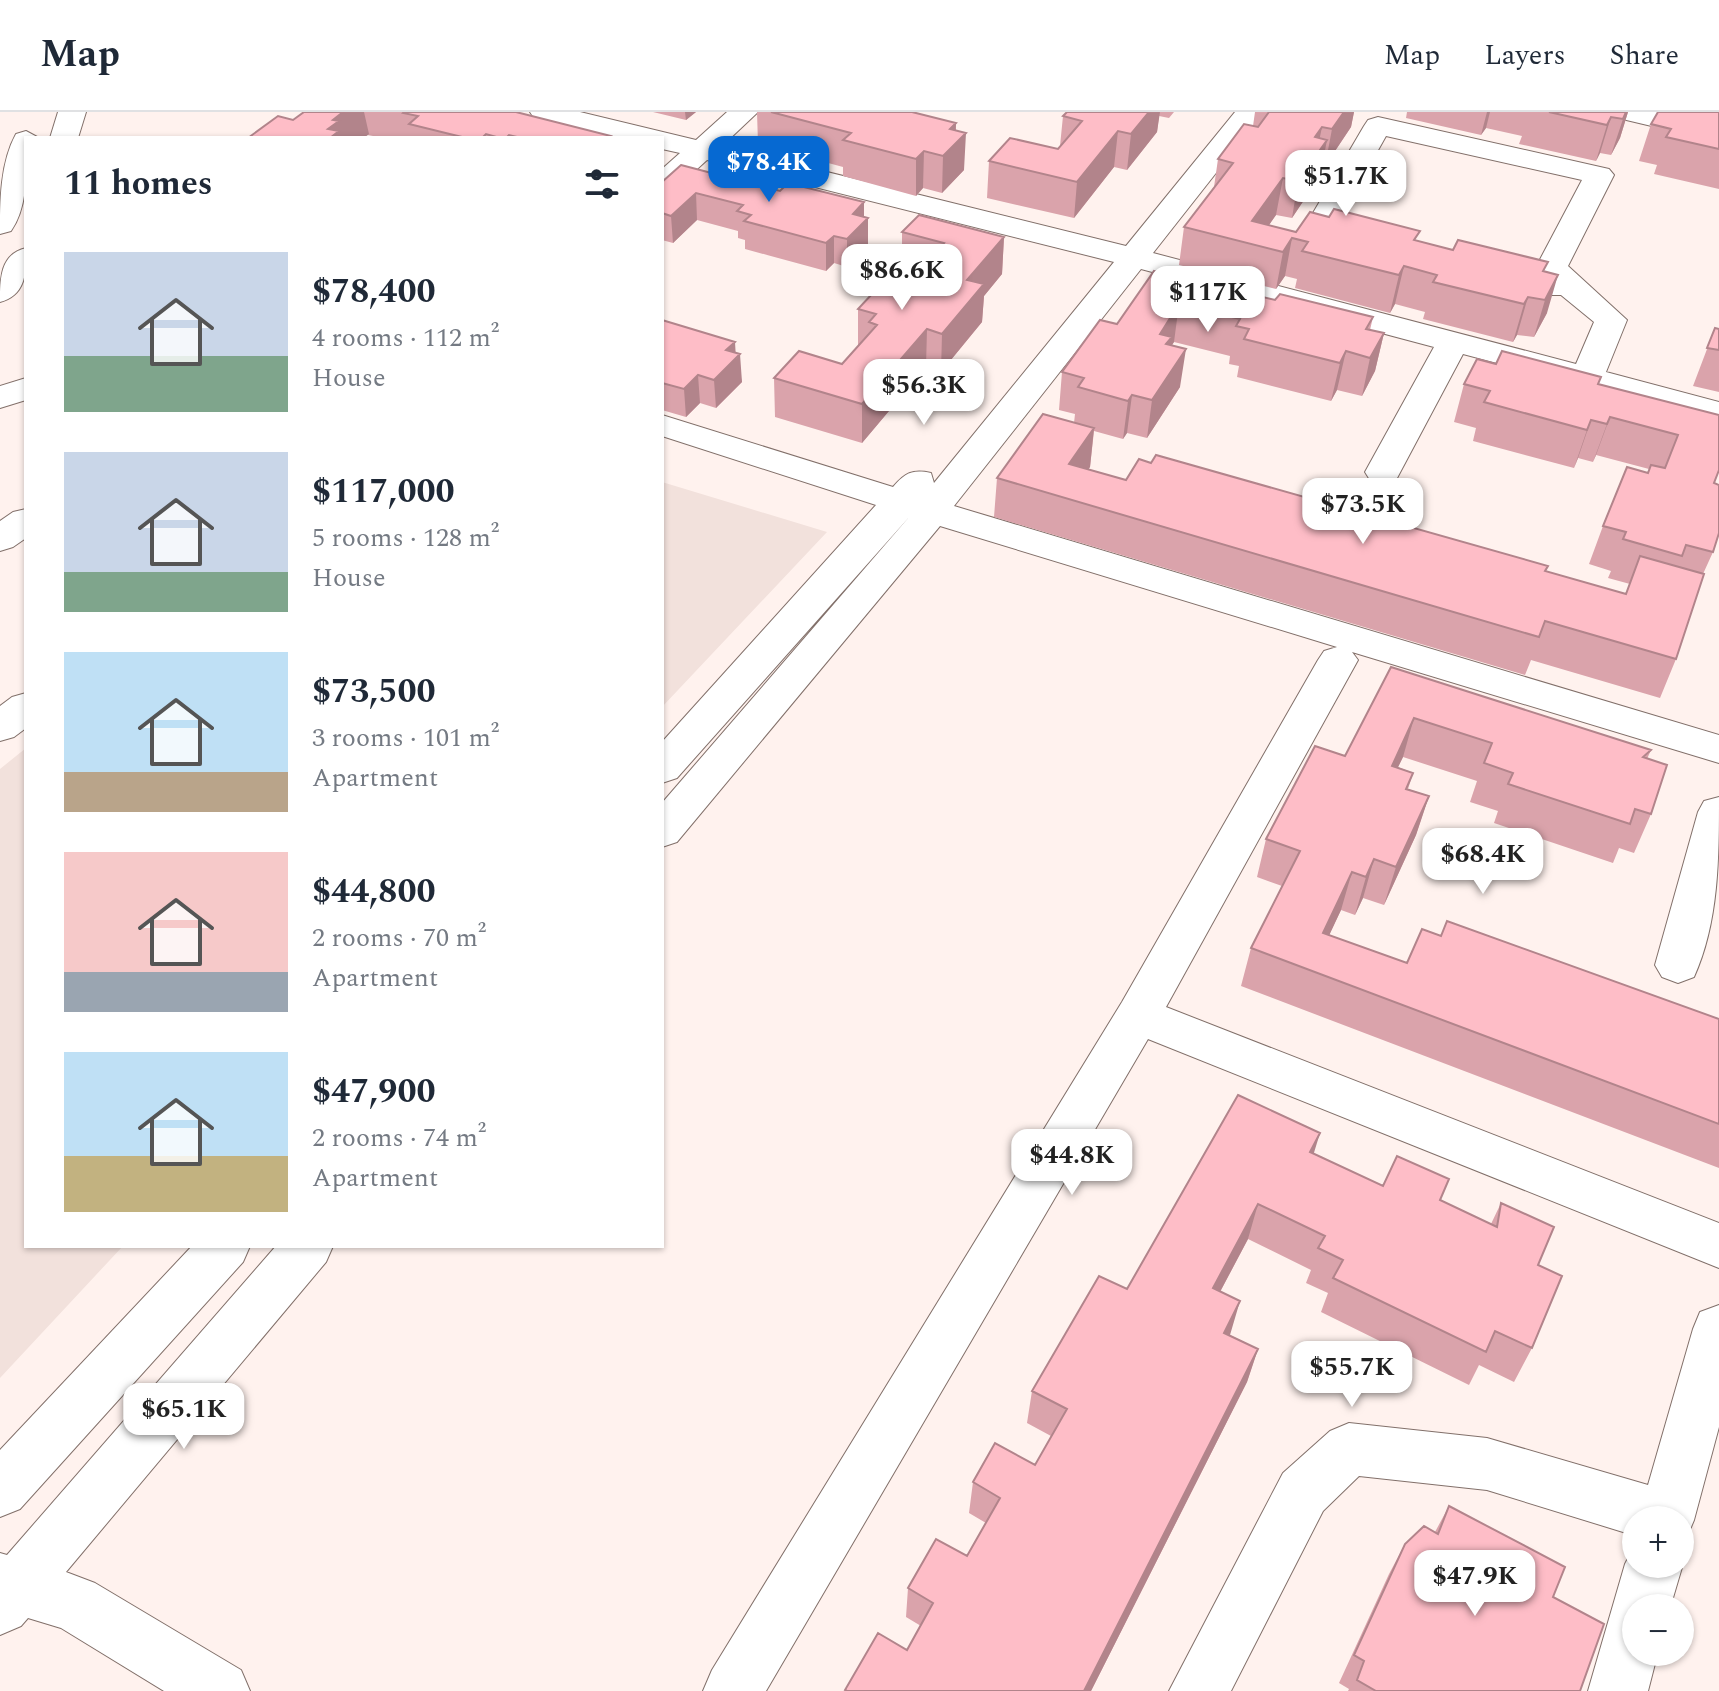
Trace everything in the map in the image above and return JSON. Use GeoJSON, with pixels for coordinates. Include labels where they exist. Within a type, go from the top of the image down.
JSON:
{"type":"FeatureCollection","features":[{"type":"Feature","properties":{"kind":"street"},"geometry":{"type":"LineString","coordinates":[[27,136],[35,112]]}},
{"type":"Feature","properties":{"kind":"street"},"geometry":{"type":"LineString","coordinates":[[65,136],[72,112]]}},
{"type":"Feature","properties":{"kind":"street"},"geometry":{"type":"LineString","coordinates":[[544,112],[646,136]]}},
{"type":"Feature","properties":{"kind":"street"},"geometry":{"type":"LineString","coordinates":[[664,183],[744,112]]}},
{"type":"Feature","properties":{"kind":"street"},"geometry":{"type":"LineString","coordinates":[[1120,254],[1215,112]]}},
{"type":"Feature","properties":{"kind":"street"},"geometry":{"type":"LineString","coordinates":[[664,828],[1120,254],[1250,112]]}},
{"type":"Feature","properties":{"kind":"street"},"geometry":{"type":"LineString","coordinates":[[1628,112],[1719,133]]}},
{"type":"Feature","properties":{"kind":"street"},"geometry":{"type":"LineString","coordinates":[[1709,112],[1719,114]]}},
{"type":"Feature","properties":{"kind":"street"},"geometry":{"type":"LineString","coordinates":[[1394,248],[1318,230],[1378,126],[1599,175],[1552,267],[1569,286],[1611,320],[1587,377]]}},
{"type":"Feature","properties":{"kind":"street"},"geometry":{"type":"LineString","coordinates":[[664,140],[1120,254],[1719,412]]}},
{"type":"Feature","properties":{"kind":"street"},"geometry":{"type":"LineString","coordinates":[[0,225],[7,176],[24,143]]}},
{"type":"Feature","properties":{"kind":"street"},"geometry":{"type":"LineString","coordinates":[[0,251],[24,257]]}},
{"type":"Feature","properties":{"kind":"street"},"geometry":{"type":"LineString","coordinates":[[0,292],[24,261]]}},
{"type":"Feature","properties":{"kind":"street"},"geometry":{"type":"LineString","coordinates":[[1469,266],[1544,285],[1569,286]]}},
{"type":"Feature","properties":{"kind":"street"},"geometry":{"type":"LineString","coordinates":[[1383,472],[1453,342]]}},
{"type":"Feature","properties":{"kind":"street"},"geometry":{"type":"LineString","coordinates":[[0,398],[24,389]]}},
{"type":"Feature","properties":{"kind":"street"},"geometry":{"type":"LineString","coordinates":[[664,426],[909,516],[1338,660],[1719,776]]}},
{"type":"Feature","properties":{"kind":"street"},"geometry":{"type":"LineString","coordinates":[[664,455],[909,516],[1719,749]]}},
{"type":"Feature","properties":{"kind":"street"},"geometry":{"type":"LineString","coordinates":[[664,766],[909,516]]}},
{"type":"Feature","properties":{"kind":"street"},"geometry":{"type":"LineString","coordinates":[[0,539],[24,521]]}},
{"type":"Feature","properties":{"kind":"street"},"geometry":{"type":"LineString","coordinates":[[733,1691],[1138,1015],[1338,660]]}},
{"type":"Feature","properties":{"kind":"street"},"geometry":{"type":"LineString","coordinates":[[0,727],[24,709]]}},
{"type":"Feature","properties":{"kind":"street"},"geometry":{"type":"LineString","coordinates":[[1678,965],[1719,812]]}},
{"type":"Feature","properties":{"kind":"street"},"geometry":{"type":"LineString","coordinates":[[1138,1015],[1719,1246]]}},
{"type":"Feature","properties":{"kind":"street"},"geometry":{"type":"LineString","coordinates":[[0,1490],[223,1248]]}},
{"type":"Feature","properties":{"kind":"street"},"geometry":{"type":"LineString","coordinates":[[6,1590],[306,1248]]}},
{"type":"Feature","properties":{"kind":"street"},"geometry":{"type":"LineString","coordinates":[[1670,1506],[1719,1329]]}},
{"type":"Feature","properties":{"kind":"street"},"geometry":{"type":"LineString","coordinates":[[1199,1691],[1303,1492],[1349,1449],[1487,1464],[1622,1518]]}},
{"type":"Feature","properties":{"kind":"street"},"geometry":{"type":"LineString","coordinates":[[6,1590],[74,1603],[220,1691]]}},
{"type":"Feature","properties":{"kind":"street"},"geometry":{"type":"LineString","coordinates":[[1618,1691],[1625,1666]]}},
{"type":"Feature","properties":{"kind":"shaded area"},"geometry":{"type":"Polygon","coordinates":[[[664,483],[827,532],[664,705],[664,483]]]}},
{"type":"Feature","properties":{"kind":"shaded area"},"geometry":{"type":"Polygon","coordinates":[[[24,750],[24,1248],[121,1248],[0,1378],[0,769],[24,750]]]}},
{"type":"Feature","properties":{"kind":"building"},"geometry":{"type":"Polygon","coordinates":[[[304,112],[343,112],[333,120],[339,121],[328,129],[339,131],[333,136],[251,136],[278,116],[293,120],[304,112]]]}},
{"type":"Feature","properties":{"kind":"building"},"geometry":{"type":"Polygon","coordinates":[[[516,112],[611,136],[458,136],[409,124],[418,116],[403,113],[516,112]]]}},
{"type":"Feature","properties":{"kind":"building"},"geometry":{"type":"Polygon","coordinates":[[[771,112],[912,112],[956,123],[950,129],[966,133],[943,156],[924,151],[916,159],[843,140],[851,133],[771,112]]]}},
{"type":"Feature","properties":{"kind":"building"},"geometry":{"type":"Polygon","coordinates":[[[1067,112],[1149,112],[1131,134],[1118,131],[1077,182],[989,161],[1010,138],[1058,149],[1082,121],[1063,116],[1067,112]]]}},
{"type":"Feature","properties":{"kind":"building"},"geometry":{"type":"Polygon","coordinates":[[[1269,112],[1344,112],[1332,129],[1322,127],[1315,137],[1327,140],[1298,181],[1283,178],[1252,221],[1296,232],[1310,212],[1329,217],[1334,209],[1420,231],[1414,240],[1453,250],[1458,240],[1548,262],[1543,271],[1558,275],[1545,300],[1528,297],[1524,304],[1433,282],[1437,275],[1404,266],[1399,275],[1302,251],[1308,242],[1292,238],[1283,252],[1184,227],[1233,163],[1218,159],[1244,124],[1258,127],[1269,112]]]}},
{"type":"Feature","properties":{"kind":"building"},"geometry":{"type":"Polygon","coordinates":[[[1549,112],[1626,112],[1623,119],[1611,117],[1607,125],[1549,112]]]}},
{"type":"Feature","properties":{"kind":"building"},"geometry":{"type":"Polygon","coordinates":[[[1658,112],[1719,112],[1719,149],[1666,137],[1671,129],[1651,124],[1658,112]]]}},
{"type":"Feature","properties":{"kind":"building"},"geometry":{"type":"Polygon","coordinates":[[[681,165],[780,191],[788,183],[864,202],[853,214],[868,218],[847,239],[834,236],[826,243],[744,221],[751,215],[737,211],[743,205],[696,193],[671,216],[664,214],[664,180],[681,165]]]}},
{"type":"Feature","properties":{"kind":"building"},"geometry":{"type":"Polygon","coordinates":[[[919,215],[1004,237],[967,280],[984,284],[942,334],[927,329],[862,404],[774,378],[799,351],[842,364],[877,325],[869,322],[876,314],[858,309],[900,264],[921,269],[944,243],[902,232],[919,215]]]}},
{"type":"Feature","properties":{"kind":"building"},"geometry":{"type":"Polygon","coordinates":[[[1154,271],[1275,300],[1280,294],[1373,317],[1366,329],[1384,333],[1370,358],[1346,351],[1340,363],[1244,339],[1249,329],[1236,326],[1240,319],[1179,304],[1160,334],[1172,337],[1166,344],[1186,349],[1152,400],[1132,395],[1128,401],[1078,387],[1084,378],[1062,372],[1100,320],[1117,324],[1154,271]]]}},
{"type":"Feature","properties":{"kind":"building"},"geometry":{"type":"Polygon","coordinates":[[[664,321],[735,342],[726,350],[740,354],[714,380],[698,375],[684,389],[664,384],[664,321]]]}},
{"type":"Feature","properties":{"kind":"building"},"geometry":{"type":"Polygon","coordinates":[[[1715,328],[1719,329],[1719,350],[1707,348],[1715,328]]]}},
{"type":"Feature","properties":{"kind":"building"},"geometry":{"type":"Polygon","coordinates":[[[1502,351],[1601,377],[1598,384],[1719,415],[1719,470],[1714,483],[1719,485],[1719,533],[1713,552],[1686,545],[1682,556],[1623,539],[1626,532],[1603,526],[1627,467],[1648,473],[1651,465],[1665,468],[1678,435],[1610,417],[1607,424],[1591,420],[1587,430],[1484,402],[1490,391],[1464,384],[1477,359],[1496,364],[1502,351]]]}},
{"type":"Feature","properties":{"kind":"building"},"geometry":{"type":"Polygon","coordinates":[[[1043,414],[1094,428],[1069,464],[1126,480],[1139,459],[1151,463],[1156,455],[1548,566],[1545,571],[1626,594],[1640,556],[1704,574],[1676,659],[1545,621],[1539,637],[997,478],[1043,414]]]}},
{"type":"Feature","properties":{"kind":"building"},"geometry":{"type":"Polygon","coordinates":[[[1391,667],[1651,750],[1643,757],[1667,765],[1651,814],[1635,809],[1630,824],[1508,784],[1513,773],[1484,763],[1492,743],[1414,718],[1392,766],[1413,773],[1406,789],[1429,796],[1396,867],[1374,859],[1366,877],[1352,872],[1323,933],[1407,963],[1422,929],[1441,936],[1447,921],[1719,1019],[1719,1124],[1251,948],[1300,851],[1266,839],[1315,746],[1345,756],[1391,667]]]}},
{"type":"Feature","properties":{"kind":"building"},"geometry":{"type":"Polygon","coordinates":[[[1238,1095],[1320,1133],[1310,1152],[1383,1186],[1397,1156],[1449,1179],[1440,1200],[1497,1227],[1501,1203],[1554,1227],[1538,1265],[1562,1276],[1532,1348],[1495,1331],[1486,1352],[1333,1278],[1343,1260],[1318,1248],[1325,1236],[1258,1204],[1213,1288],[1240,1301],[1224,1333],[1258,1349],[1084,1691],[845,1690],[878,1633],[907,1650],[933,1603],[908,1588],[936,1539],[967,1556],[1000,1498],[973,1482],[995,1443],[1035,1465],[1067,1409],[1032,1391],[1099,1276],[1127,1289],[1238,1095]]]}},
{"type":"Feature","properties":{"kind":"building"},"geometry":{"type":"Polygon","coordinates":[[[1449,1506],[1565,1567],[1553,1597],[1604,1624],[1580,1691],[1376,1691],[1357,1680],[1364,1661],[1354,1655],[1405,1544],[1424,1526],[1438,1534],[1449,1506]]]}}]}
